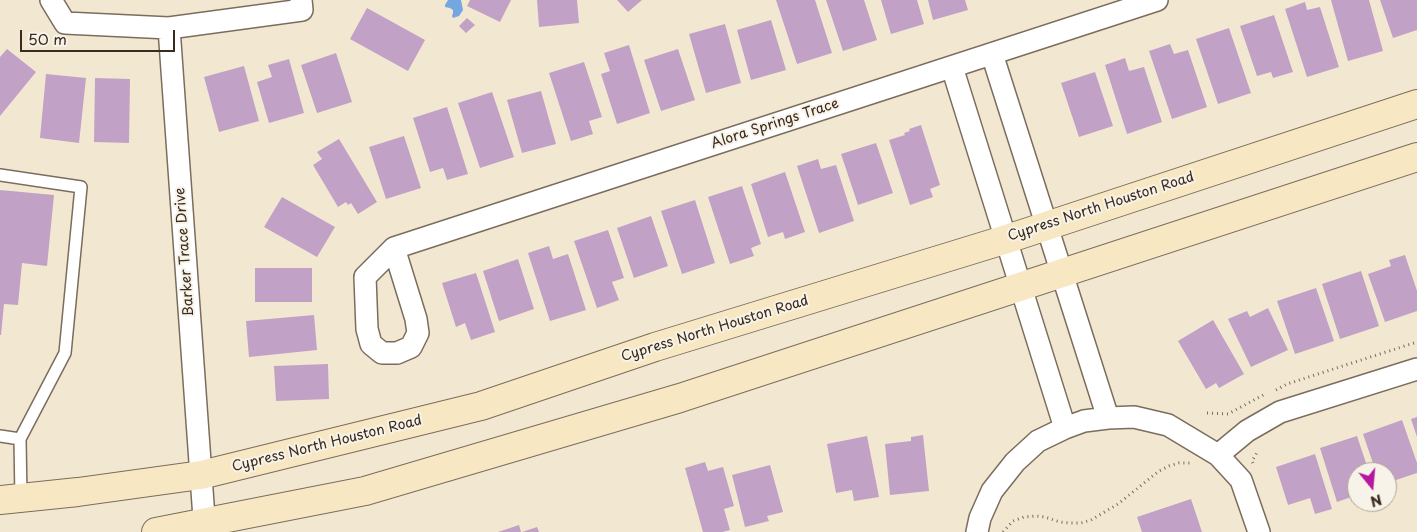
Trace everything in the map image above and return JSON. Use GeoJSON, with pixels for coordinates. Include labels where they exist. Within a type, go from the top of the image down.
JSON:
{"type":"FeatureCollection","features":[{"type":"Feature","properties":{"kind":"main road","name":"Cypress North Houston Road"},"geometry":{"type":"LineString","coordinates":[[11,499],[118,487],[201,475],[481,406],[655,347],[1007,239],[1417,104]]}},
{"type":"Feature","properties":{"kind":"main road"},"geometry":{"type":"LineString","coordinates":[[156,532],[205,528],[374,488],[680,398],[1417,157]]}},
{"type":"Feature","properties":{"kind":"street"},"geometry":{"type":"LineString","coordinates":[[51,0],[65,23],[169,28],[302,5]]}},
{"type":"Feature","properties":{"kind":"street","name":"Alora Springs Trace"},"geometry":{"type":"LineString","coordinates":[[394,248],[1157,0]]}},
{"type":"Feature","properties":{"kind":"street","name":"Barker Trace Drive"},"geometry":{"type":"LineString","coordinates":[[169,28],[205,528]]}},
{"type":"Feature","properties":{"kind":"street"},"geometry":{"type":"LineString","coordinates":[[992,54],[1108,418]]}},
{"type":"Feature","properties":{"kind":"street"},"geometry":{"type":"LineString","coordinates":[[952,66],[1065,428]]}},
{"type":"Feature","properties":{"kind":"street"},"geometry":{"type":"LineString","coordinates":[[1218,455],[1247,430],[1280,412],[1417,369]]}},
{"type":"Feature","properties":{"kind":"street"},"geometry":{"type":"LineString","coordinates":[[977,532],[980,518],[992,491],[1015,462],[1038,441],[1084,421],[1134,417],[1168,425],[1218,455],[1241,480],[1258,532]]}},
{"type":"Feature","properties":{"kind":"lane"},"geometry":{"type":"LineString","coordinates":[[0,175],[81,188],[65,353],[20,439],[11,499]]}},
{"type":"Feature","properties":{"kind":"lane"},"geometry":{"type":"LineString","coordinates":[[0,436],[20,439]]}},
{"type":"Feature","properties":{"kind":"path"},"geometry":{"type":"LineString","coordinates":[[1256,470],[1252,461],[1258,450]]}},
{"type":"Feature","properties":{"kind":"path"},"geometry":{"type":"LineString","coordinates":[[1003,532],[1013,521],[1024,517],[1045,517],[1070,523],[1081,523],[1091,520],[1118,504],[1158,471],[1169,466],[1187,462],[1197,465]]}},
{"type":"Feature","properties":{"kind":"water"},"geometry":{"type":"Polygon","coordinates":[[[448,0],[461,0],[463,10],[459,16],[453,18],[453,10],[445,7],[448,0]]]}},
{"type":"Feature","properties":{"kind":"building"},"geometry":{"type":"Polygon","coordinates":[[[470,0],[511,0],[500,22],[467,6],[470,0]]]}},
{"type":"Feature","properties":{"kind":"building"},"geometry":{"type":"Polygon","coordinates":[[[537,0],[577,0],[579,23],[539,27],[537,0]]]}},
{"type":"Feature","properties":{"kind":"building"},"geometry":{"type":"Polygon","coordinates":[[[617,0],[642,0],[628,12],[617,0]]]}},
{"type":"Feature","properties":{"kind":"building"},"geometry":{"type":"Polygon","coordinates":[[[776,0],[815,0],[832,53],[797,64],[776,0]]]}},
{"type":"Feature","properties":{"kind":"building"},"geometry":{"type":"Polygon","coordinates":[[[826,0],[864,0],[877,40],[843,51],[826,0]]]}},
{"type":"Feature","properties":{"kind":"building"},"geometry":{"type":"Polygon","coordinates":[[[881,0],[917,0],[924,24],[891,34],[881,0]]]}},
{"type":"Feature","properties":{"kind":"building"},"geometry":{"type":"Polygon","coordinates":[[[928,0],[965,0],[968,10],[933,20],[928,0]]]}},
{"type":"Feature","properties":{"kind":"building"},"geometry":{"type":"Polygon","coordinates":[[[1331,0],[1369,0],[1383,51],[1348,61],[1331,0]]]}},
{"type":"Feature","properties":{"kind":"building"},"geometry":{"type":"Polygon","coordinates":[[[1380,0],[1417,0],[1417,30],[1393,38],[1380,0]]]}},
{"type":"Feature","properties":{"kind":"building"},"geometry":{"type":"Polygon","coordinates":[[[1305,2],[1307,10],[1320,7],[1339,67],[1307,77],[1285,9],[1305,2]]]}},
{"type":"Feature","properties":{"kind":"building"},"geometry":{"type":"Polygon","coordinates":[[[367,8],[425,40],[408,71],[350,39],[367,8]]]}},
{"type":"Feature","properties":{"kind":"building"},"geometry":{"type":"Polygon","coordinates":[[[1274,15],[1293,72],[1273,78],[1271,72],[1257,76],[1240,26],[1274,15]]]}},
{"type":"Feature","properties":{"kind":"building"},"geometry":{"type":"Polygon","coordinates":[[[467,18],[475,25],[466,33],[459,26],[467,18]]]}},
{"type":"Feature","properties":{"kind":"building"},"geometry":{"type":"Polygon","coordinates":[[[771,20],[786,70],[751,80],[737,30],[771,20]]]}},
{"type":"Feature","properties":{"kind":"building"},"geometry":{"type":"Polygon","coordinates":[[[725,24],[741,83],[706,93],[689,34],[725,24]]]}},
{"type":"Feature","properties":{"kind":"building"},"geometry":{"type":"Polygon","coordinates":[[[1229,28],[1251,93],[1218,104],[1196,39],[1229,28]]]}},
{"type":"Feature","properties":{"kind":"building"},"geometry":{"type":"Polygon","coordinates":[[[1170,44],[1174,54],[1188,50],[1207,107],[1172,119],[1149,51],[1170,44]]]}},
{"type":"Feature","properties":{"kind":"building"},"geometry":{"type":"Polygon","coordinates":[[[629,45],[650,113],[617,124],[601,74],[610,71],[604,53],[629,45]]]}},
{"type":"Feature","properties":{"kind":"building"},"geometry":{"type":"Polygon","coordinates":[[[7,49],[36,72],[0,116],[0,57],[7,49]]]}},
{"type":"Feature","properties":{"kind":"building"},"geometry":{"type":"Polygon","coordinates":[[[678,49],[695,100],[661,111],[644,60],[678,49]]]}},
{"type":"Feature","properties":{"kind":"building"},"geometry":{"type":"Polygon","coordinates":[[[336,53],[352,102],[317,113],[301,65],[336,53]]]}},
{"type":"Feature","properties":{"kind":"building"},"geometry":{"type":"Polygon","coordinates":[[[1125,58],[1129,71],[1144,67],[1162,122],[1127,134],[1105,65],[1125,58]]]}},
{"type":"Feature","properties":{"kind":"building"},"geometry":{"type":"Polygon","coordinates":[[[289,59],[304,113],[269,123],[257,82],[272,77],[268,65],[289,59]]]}},
{"type":"Feature","properties":{"kind":"building"},"geometry":{"type":"Polygon","coordinates":[[[584,62],[602,117],[589,121],[593,134],[571,141],[549,73],[584,62]]]}},
{"type":"Feature","properties":{"kind":"building"},"geometry":{"type":"Polygon","coordinates":[[[244,66],[259,121],[219,132],[204,77],[244,66]]]}},
{"type":"Feature","properties":{"kind":"building"},"geometry":{"type":"Polygon","coordinates":[[[1095,72],[1113,126],[1079,137],[1061,83],[1095,72]]]}},
{"type":"Feature","properties":{"kind":"building"},"geometry":{"type":"Polygon","coordinates":[[[46,74],[86,78],[79,143],[40,138],[46,74]]]}},
{"type":"Feature","properties":{"kind":"building"},"geometry":{"type":"Polygon","coordinates":[[[95,78],[130,79],[129,143],[94,142],[95,78]]]}},
{"type":"Feature","properties":{"kind":"building"},"geometry":{"type":"Polygon","coordinates":[[[541,91],[556,144],[522,153],[507,100],[541,91]]]}},
{"type":"Feature","properties":{"kind":"building"},"geometry":{"type":"Polygon","coordinates":[[[492,92],[514,157],[480,168],[458,103],[492,92]]]}},
{"type":"Feature","properties":{"kind":"building"},"geometry":{"type":"Polygon","coordinates":[[[447,107],[468,174],[447,180],[443,168],[430,172],[413,118],[447,107]]]}},
{"type":"Feature","properties":{"kind":"building"},"geometry":{"type":"Polygon","coordinates":[[[921,125],[940,185],[930,189],[933,197],[910,205],[889,140],[905,135],[904,133],[910,131],[909,129],[921,125]]]}},
{"type":"Feature","properties":{"kind":"building"},"geometry":{"type":"Polygon","coordinates":[[[404,136],[421,188],[386,199],[369,147],[404,136]]]}},
{"type":"Feature","properties":{"kind":"building"},"geometry":{"type":"Polygon","coordinates":[[[339,139],[377,202],[358,214],[351,203],[348,205],[346,202],[338,207],[313,165],[322,159],[317,152],[339,139]]]}},
{"type":"Feature","properties":{"kind":"building"},"geometry":{"type":"Polygon","coordinates":[[[876,143],[893,193],[858,205],[841,154],[876,143]]]}},
{"type":"Feature","properties":{"kind":"building"},"geometry":{"type":"Polygon","coordinates":[[[818,159],[821,169],[836,165],[854,221],[819,233],[797,166],[818,159]]]}},
{"type":"Feature","properties":{"kind":"building"},"geometry":{"type":"Polygon","coordinates":[[[785,172],[805,232],[785,239],[783,232],[768,237],[751,184],[785,172]]]}},
{"type":"Feature","properties":{"kind":"building"},"geometry":{"type":"Polygon","coordinates":[[[742,186],[761,244],[751,248],[754,256],[730,264],[708,197],[742,186]]]}},
{"type":"Feature","properties":{"kind":"building"},"geometry":{"type":"Polygon","coordinates":[[[0,190],[54,195],[47,266],[22,263],[18,305],[4,304],[1,335],[0,335],[0,190]]]}},
{"type":"Feature","properties":{"kind":"building"},"geometry":{"type":"Polygon","coordinates":[[[282,197],[335,227],[317,257],[264,227],[282,197]]]}},
{"type":"Feature","properties":{"kind":"building"},"geometry":{"type":"Polygon","coordinates":[[[695,200],[715,263],[682,274],[661,211],[695,200]]]}},
{"type":"Feature","properties":{"kind":"building"},"geometry":{"type":"Polygon","coordinates":[[[651,216],[668,266],[634,278],[617,228],[651,216]]]}},
{"type":"Feature","properties":{"kind":"building"},"geometry":{"type":"Polygon","coordinates":[[[608,230],[624,278],[612,282],[619,300],[597,308],[574,241],[608,230]]]}},
{"type":"Feature","properties":{"kind":"building"},"geometry":{"type":"Polygon","coordinates":[[[549,246],[553,259],[568,254],[586,310],[550,321],[528,253],[549,246]]]}},
{"type":"Feature","properties":{"kind":"building"},"geometry":{"type":"Polygon","coordinates":[[[1405,255],[1417,291],[1417,311],[1385,322],[1368,274],[1391,266],[1389,260],[1405,255]]]}},
{"type":"Feature","properties":{"kind":"building"},"geometry":{"type":"Polygon","coordinates":[[[518,259],[534,309],[499,321],[483,271],[518,259]]]}},
{"type":"Feature","properties":{"kind":"building"},"geometry":{"type":"Polygon","coordinates":[[[255,268],[312,268],[312,302],[255,302],[255,268]]]}},
{"type":"Feature","properties":{"kind":"building"},"geometry":{"type":"Polygon","coordinates":[[[1361,271],[1379,326],[1340,339],[1322,284],[1361,271]]]}},
{"type":"Feature","properties":{"kind":"building"},"geometry":{"type":"Polygon","coordinates":[[[476,273],[495,332],[471,340],[465,323],[456,327],[442,283],[476,273]]]}},
{"type":"Feature","properties":{"kind":"building"},"geometry":{"type":"Polygon","coordinates":[[[1316,288],[1334,341],[1295,354],[1277,301],[1316,288]]]}},
{"type":"Feature","properties":{"kind":"building"},"geometry":{"type":"Polygon","coordinates":[[[1268,308],[1288,350],[1251,367],[1228,319],[1247,311],[1250,317],[1268,308]]]}},
{"type":"Feature","properties":{"kind":"building"},"geometry":{"type":"Polygon","coordinates":[[[314,315],[317,350],[249,357],[246,321],[314,315]]]}},
{"type":"Feature","properties":{"kind":"building"},"geometry":{"type":"Polygon","coordinates":[[[1213,320],[1244,374],[1219,388],[1216,383],[1206,389],[1178,341],[1213,320]]]}},
{"type":"Feature","properties":{"kind":"building"},"geometry":{"type":"Polygon","coordinates":[[[328,364],[329,399],[276,401],[274,366],[328,364]]]}},
{"type":"Feature","properties":{"kind":"building"},"geometry":{"type":"Polygon","coordinates":[[[1417,417],[1417,437],[1411,419],[1417,417]]]}},
{"type":"Feature","properties":{"kind":"building"},"geometry":{"type":"Polygon","coordinates":[[[1402,420],[1417,463],[1417,473],[1397,480],[1397,462],[1373,462],[1363,434],[1402,420]]]}},
{"type":"Feature","properties":{"kind":"building"},"geometry":{"type":"Polygon","coordinates":[[[923,435],[929,491],[890,495],[885,444],[911,441],[911,437],[923,435]]]}},
{"type":"Feature","properties":{"kind":"building"},"geometry":{"type":"Polygon","coordinates":[[[867,436],[879,497],[854,501],[852,490],[836,493],[827,444],[867,436]]]}},
{"type":"Feature","properties":{"kind":"building"},"geometry":{"type":"Polygon","coordinates":[[[1357,436],[1366,462],[1347,462],[1347,498],[1337,502],[1320,448],[1357,436]]]}},
{"type":"Feature","properties":{"kind":"building"},"geometry":{"type":"Polygon","coordinates":[[[1315,454],[1332,509],[1315,514],[1310,498],[1288,505],[1276,467],[1315,454]]]}},
{"type":"Feature","properties":{"kind":"building"},"geometry":{"type":"Polygon","coordinates":[[[705,462],[708,471],[723,467],[734,506],[724,509],[730,530],[703,532],[685,468],[705,462]]]}},
{"type":"Feature","properties":{"kind":"building"},"geometry":{"type":"Polygon","coordinates":[[[770,465],[783,512],[767,516],[769,521],[745,527],[732,475],[770,465]]]}},
{"type":"Feature","properties":{"kind":"building"},"geometry":{"type":"Polygon","coordinates":[[[1191,499],[1202,532],[1142,532],[1137,517],[1191,499]]]}},
{"type":"Feature","properties":{"kind":"building"},"geometry":{"type":"Polygon","coordinates":[[[519,525],[521,532],[498,532],[519,525]]]}},
{"type":"Feature","properties":{"kind":"building"},"geometry":{"type":"Polygon","coordinates":[[[537,527],[539,532],[522,532],[537,527]]]}}]}
